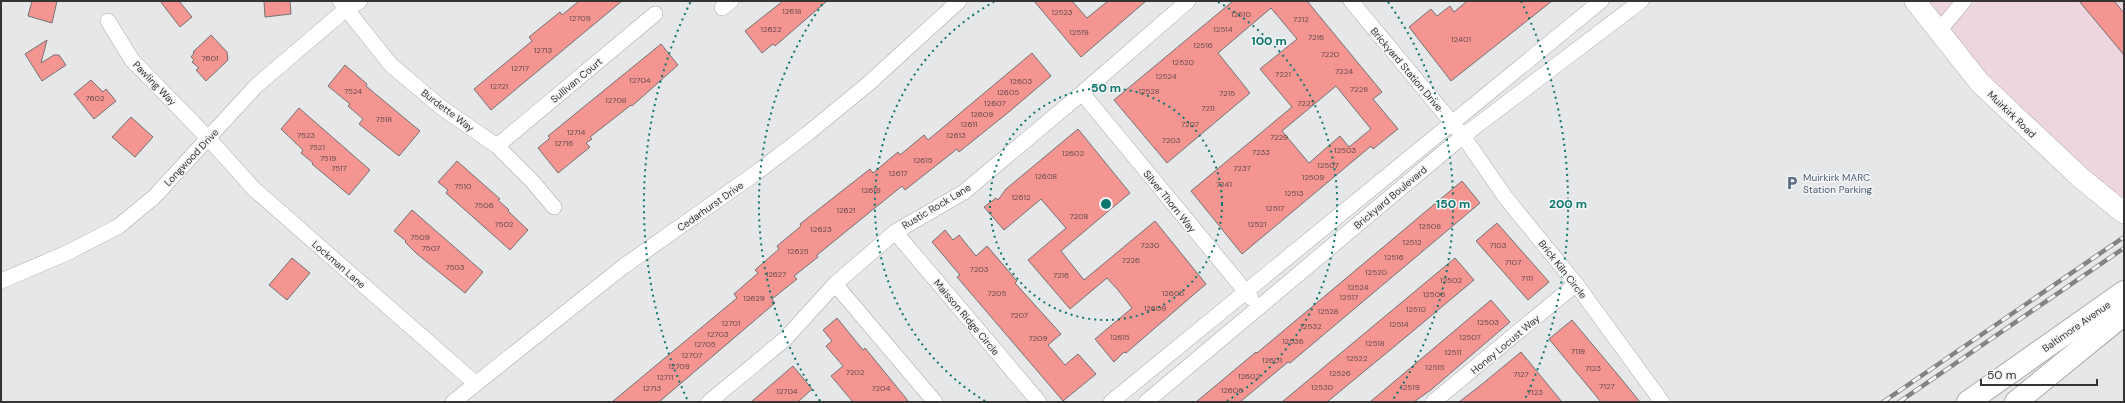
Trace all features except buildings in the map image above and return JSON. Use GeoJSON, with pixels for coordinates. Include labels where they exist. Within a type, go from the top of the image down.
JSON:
{"type":"FeatureCollection","features":[{"type":"Feature","properties":{"kind":"main road","name":"Muirkirk Road"},"geometry":{"type":"LineString","coordinates":[[1915,1],[1938,32],[1980,83],[2082,179],[2124,213]]}},
{"type":"Feature","properties":{"kind":"main road","name":"Baltimore Avenue"},"geometry":{"type":"LineString","coordinates":[[1968,402],[2124,292]]}},
{"type":"Feature","properties":{"kind":"main road","name":"Baltimore Avenue"},"geometry":{"type":"LineString","coordinates":[[2016,402],[2124,314]]}},
{"type":"Feature","properties":{"kind":"street","name":"Longwood Drive"},"geometry":{"type":"LineString","coordinates":[[1,280],[69,252],[119,226],[154,197],[256,86],[343,5],[360,1]]}},
{"type":"Feature","properties":{"kind":"street","name":"Cedarhurst Drive"},"geometry":{"type":"LineString","coordinates":[[453,402],[624,266],[756,173],[807,134],[868,84],[959,1]]}},
{"type":"Feature","properties":{"kind":"street","name":"Rustic Rock Lane"},"geometry":{"type":"LineString","coordinates":[[709,402],[785,339],[834,284],[895,232],[964,192],[1082,93],[1188,1]]}},
{"type":"Feature","properties":{"kind":"street","name":"Brickyard Station Drive"},"geometry":{"type":"LineString","coordinates":[[1351,1],[1464,136]]}},
{"type":"Feature","properties":{"kind":"street","name":"Brickyard Boulevard"},"geometry":{"type":"LineString","coordinates":[[1110,402],[1600,1]]}},
{"type":"Feature","properties":{"kind":"street","name":"Brickyard Boulevard"},"geometry":{"type":"LineString","coordinates":[[1146,402],[1464,136],[1641,1]]}},
{"type":"Feature","properties":{"kind":"street"},"geometry":{"type":"LineString","coordinates":[[1938,32],[1964,1]]}},
{"type":"Feature","properties":{"kind":"street","name":"Burdette Way"},"geometry":{"type":"LineString","coordinates":[[343,5],[391,65],[442,108],[497,146],[532,181],[554,207]]}},
{"type":"Feature","properties":{"kind":"street","name":"Sullivan Court"},"geometry":{"type":"LineString","coordinates":[[497,146],[655,14]]}},
{"type":"Feature","properties":{"kind":"street","name":"Pawling Way"},"geometry":{"type":"LineString","coordinates":[[108,21],[132,60],[209,138]]}},
{"type":"Feature","properties":{"kind":"street","name":"Silver Thorn Way"},"geometry":{"type":"LineString","coordinates":[[1082,93],[1244,292],[1260,307]]}},
{"type":"Feature","properties":{"kind":"street","name":"Brick Kiln Circle"},"geometry":{"type":"LineString","coordinates":[[1464,136],[1506,198],[1576,284],[1662,402]]}},
{"type":"Feature","properties":{"kind":"street","name":"Lockman Lane"},"geometry":{"type":"LineString","coordinates":[[209,138],[254,189],[475,383]]}},
{"type":"Feature","properties":{"kind":"street","name":"Maisson Ridge Circle"},"geometry":{"type":"LineString","coordinates":[[895,232],[1039,402]]}},
{"type":"Feature","properties":{"kind":"street"},"geometry":{"type":"LineString","coordinates":[[834,284],[935,402]]}},
{"type":"Feature","properties":{"kind":"street","name":"Honey Locust Way"},"geometry":{"type":"LineString","coordinates":[[1433,402],[1576,284]]}},
{"type":"Feature","properties":{"kind":"shaded area"},"geometry":{"type":"Polygon","coordinates":[[[1915,1],[2124,1],[2124,213],[2082,179],[1915,1]]]}},
{"type":"Feature","properties":{"kind":"railway"},"geometry":{"type":"LineString","coordinates":[[1883,402],[2124,237]]}},
{"type":"Feature","properties":{"kind":"railway"},"geometry":{"type":"LineString","coordinates":[[1899,402],[2124,248]]}},
{"type":"Feature","properties":{"kind":"place","name":"Muirkirk MARC Station Parking"},"geometry":{"type":"Point","coordinates":[1792,183]}}]}
